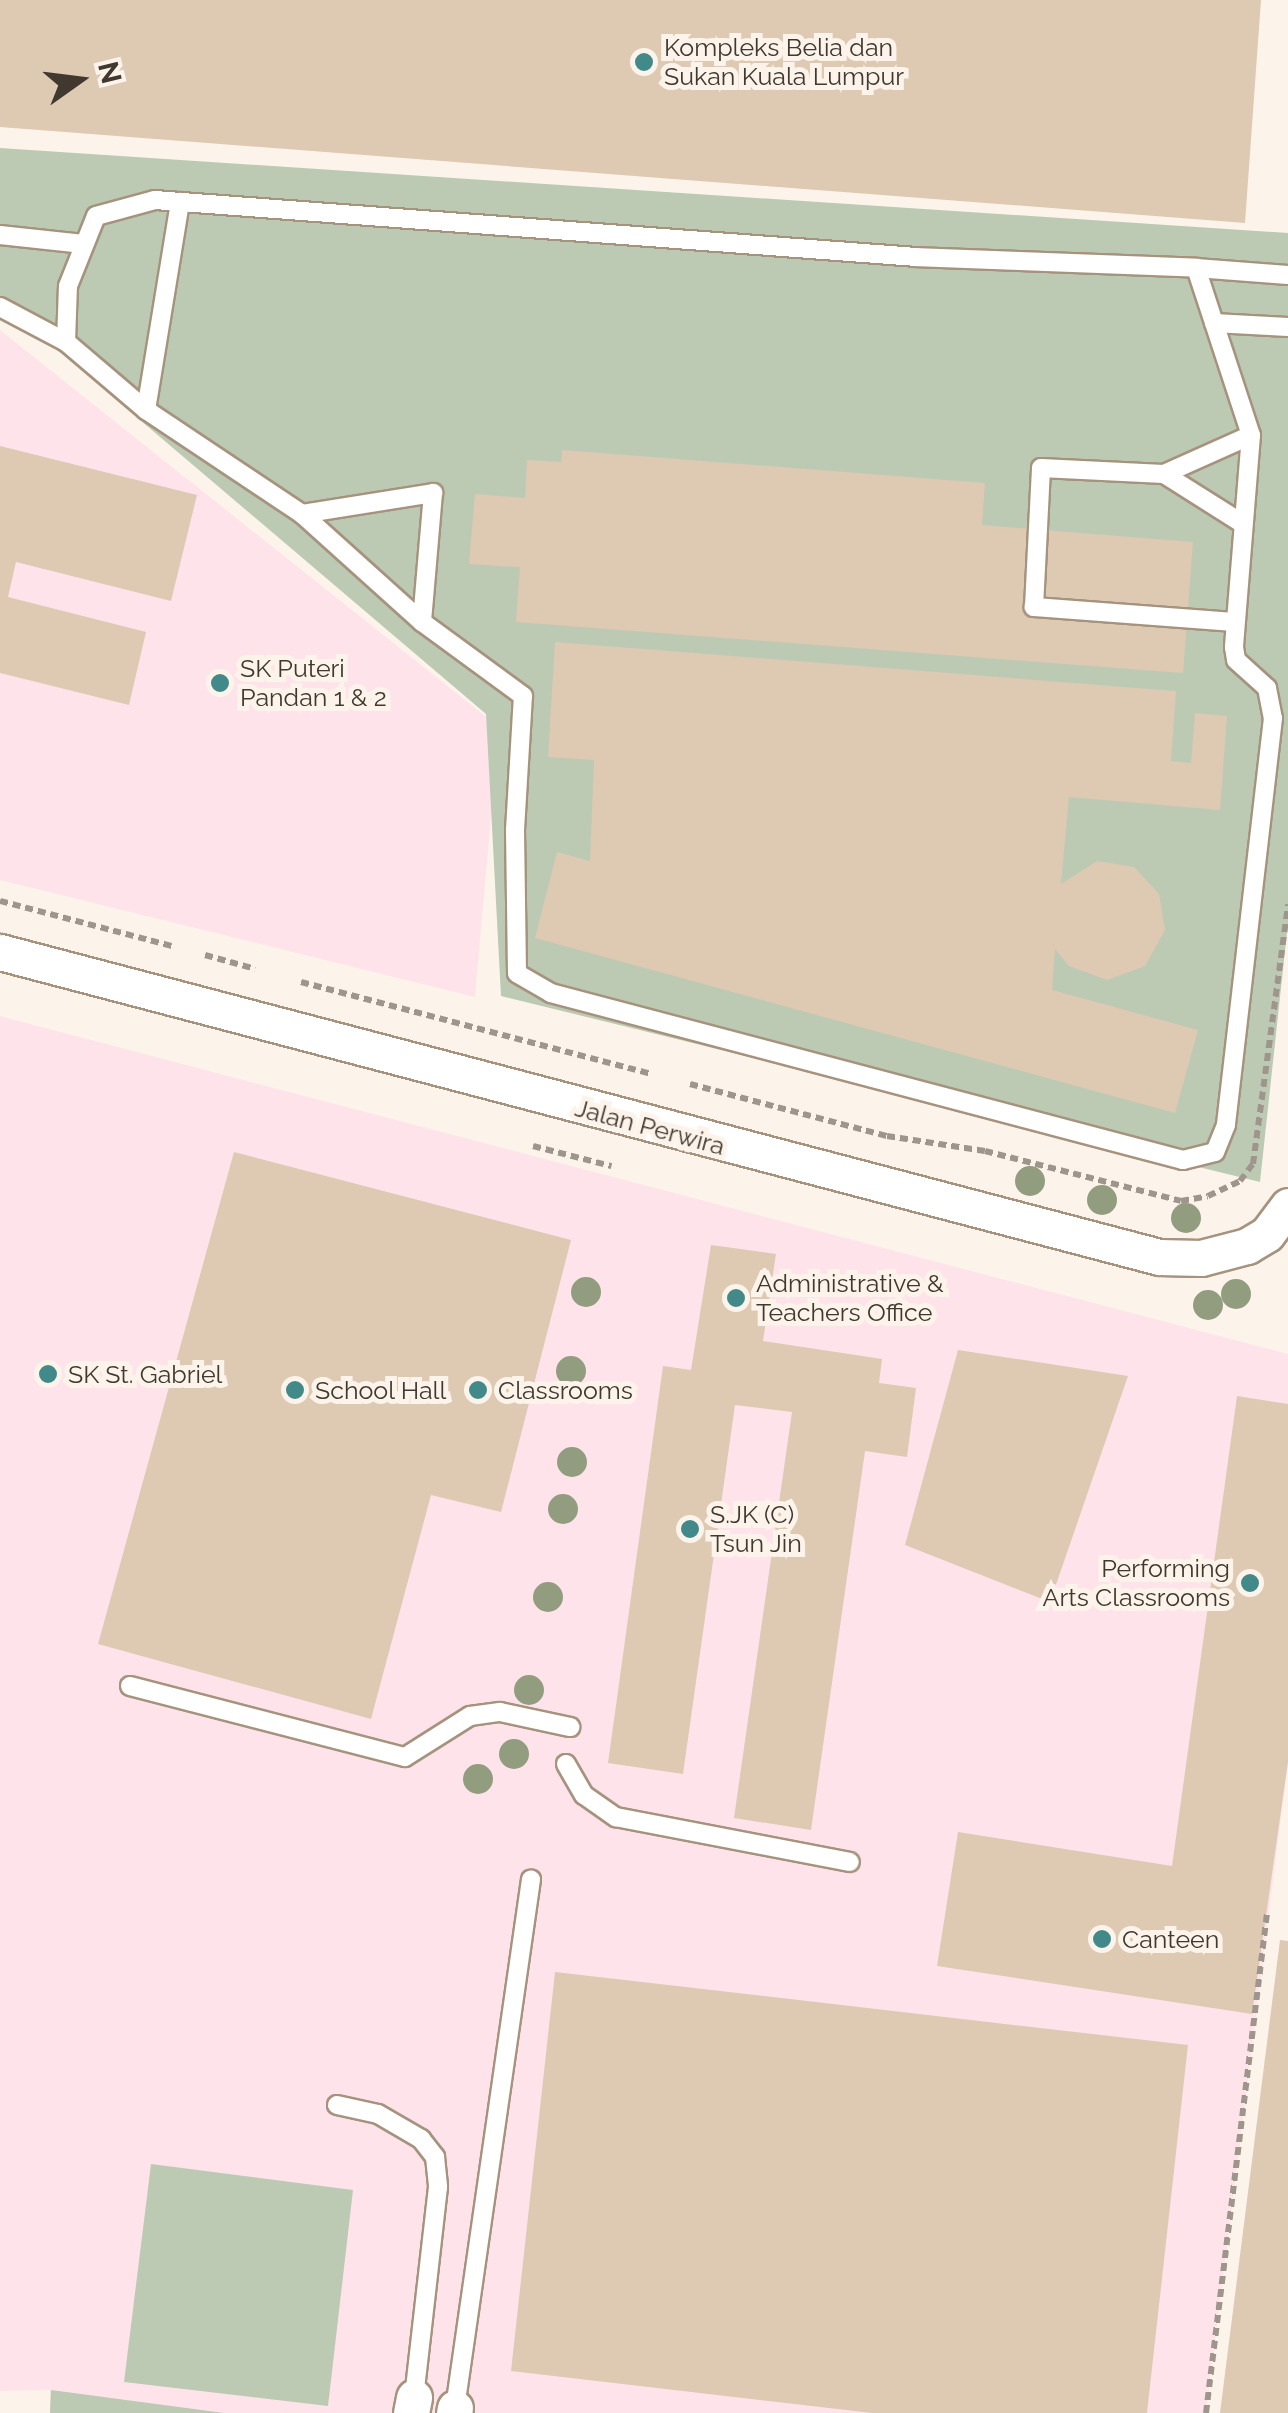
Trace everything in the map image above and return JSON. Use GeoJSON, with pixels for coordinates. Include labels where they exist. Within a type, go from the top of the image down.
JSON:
{"type":"FeatureCollection","features":[{"type":"Feature","properties":{"kind":"street","name":"Jalan Perwira"},"geometry":{"type":"LineString","coordinates":[[0,952],[1159,1257],[1201,1258],[1246,1246],[1267,1234],[1288,1206]]}},
{"type":"Feature","properties":{"kind":"lane"},"geometry":{"type":"LineString","coordinates":[[66,342],[68,286],[96,216],[154,200],[916,257],[1288,275]]}},
{"type":"Feature","properties":{"kind":"lane"},"geometry":{"type":"LineString","coordinates":[[146,410],[180,202]]}},
{"type":"Feature","properties":{"kind":"lane"},"geometry":{"type":"LineString","coordinates":[[0,235],[84,244]]}},
{"type":"Feature","properties":{"kind":"lane"},"geometry":{"type":"LineString","coordinates":[[0,307],[66,342],[146,410],[302,514],[422,622],[524,696],[514,830],[518,973],[551,993],[1182,1160],[1215,1152],[1226,1125],[1273,718],[1267,688],[1236,660],[1235,622],[1251,435],[1196,268]]}},
{"type":"Feature","properties":{"kind":"lane"},"geometry":{"type":"LineString","coordinates":[[1214,323],[1288,327]]}},
{"type":"Feature","properties":{"kind":"lane"},"geometry":{"type":"LineString","coordinates":[[1235,622],[1034,606],[1041,468],[1164,474],[1251,435]]}},
{"type":"Feature","properties":{"kind":"lane"},"geometry":{"type":"LineString","coordinates":[[1164,474],[1243,524]]}},
{"type":"Feature","properties":{"kind":"lane"},"geometry":{"type":"LineString","coordinates":[[302,514],[434,492],[422,622]]}},
{"type":"Feature","properties":{"kind":"lane"},"geometry":{"type":"LineString","coordinates":[[130,1686],[406,1757],[470,1716],[500,1712],[570,1727]]}},
{"type":"Feature","properties":{"kind":"lane"},"geometry":{"type":"LineString","coordinates":[[566,1764],[584,1795],[616,1817],[850,1862]]}},
{"type":"Feature","properties":{"kind":"lane"},"geometry":{"type":"LineString","coordinates":[[455,2410],[531,1879]]}},
{"type":"Feature","properties":{"kind":"lane"},"geometry":{"type":"LineString","coordinates":[[337,2104],[378,2114],[421,2139],[435,2156],[438,2186],[413,2405]]}},
{"type":"Feature","properties":{"kind":"path"},"geometry":{"type":"LineString","coordinates":[[0,901],[175,947]]}},
{"type":"Feature","properties":{"kind":"path"},"geometry":{"type":"LineString","coordinates":[[205,955],[255,969]]}},
{"type":"Feature","properties":{"kind":"path"},"geometry":{"type":"LineString","coordinates":[[300,982],[652,1074]]}},
{"type":"Feature","properties":{"kind":"path"},"geometry":{"type":"LineString","coordinates":[[534,1146],[611,1166]]}},
{"type":"Feature","properties":{"kind":"path"},"geometry":{"type":"LineString","coordinates":[[1206,2413],[1267,1913]]}},
{"type":"Feature","properties":{"kind":"shaded area","name":"SK Puteri Pandan 1 & 2"},"geometry":{"type":"Polygon","coordinates":[[[0,330],[499,727],[475,997],[0,880],[0,330]]]}},
{"type":"Feature","properties":{"kind":"shaded area"},"geometry":{"type":"Polygon","coordinates":[[[0,1016],[1288,1354],[1288,1762],[1206,2413],[50,2413],[50,2390],[0,2391],[0,1016]]]}},
{"type":"Feature","properties":{"kind":"green space"},"geometry":{"type":"Polygon","coordinates":[[[0,148],[1288,233],[1288,923],[1260,1182],[501,996],[486,714],[0,301],[0,148]]]}},
{"type":"Feature","properties":{"kind":"green space"},"geometry":{"type":"Polygon","coordinates":[[[151,2164],[353,2190],[328,2406],[124,2382],[151,2164]]]}},
{"type":"Feature","properties":{"kind":"green space"},"geometry":{"type":"Polygon","coordinates":[[[51,2390],[224,2413],[50,2413],[51,2390]]]}},
{"type":"Feature","properties":{"kind":"building","name":"Kompleks Belia dan Sukan Kuala Lumpur"},"geometry":{"type":"Polygon","coordinates":[[[0,0],[1261,0],[1245,223],[0,127],[0,0]]]}},
{"type":"Feature","properties":{"kind":"building"},"geometry":{"type":"Polygon","coordinates":[[[0,446],[197,495],[171,601],[16,562],[8,597],[146,632],[129,705],[0,673],[0,446]]]}},
{"type":"Feature","properties":{"kind":"building"},"geometry":{"type":"Polygon","coordinates":[[[562,450],[985,483],[982,525],[1193,542],[1183,673],[516,622],[520,567],[469,564],[475,494],[525,498],[527,460],[561,462],[562,450]]]}},
{"type":"Feature","properties":{"kind":"building"},"geometry":{"type":"Polygon","coordinates":[[[555,642],[1176,691],[1171,761],[1191,763],[1195,713],[1227,716],[1220,810],[1069,797],[1061,884],[1097,861],[1134,867],[1159,894],[1165,930],[1145,966],[1107,980],[1069,966],[1055,949],[1052,990],[1198,1030],[1175,1113],[535,938],[557,852],[590,861],[594,760],[548,757],[555,642]]]}},
{"type":"Feature","properties":{"kind":"building","name":"School Hall"},"geometry":{"type":"Polygon","coordinates":[[[234,1152],[571,1240],[501,1512],[431,1495],[371,1719],[98,1644],[234,1152]]]}},
{"type":"Feature","properties":{"kind":"building"},"geometry":{"type":"Polygon","coordinates":[[[711,1245],[776,1254],[763,1341],[882,1359],[879,1383],[916,1388],[907,1457],[865,1451],[811,1830],[734,1818],[792,1412],[735,1405],[683,1774],[608,1763],[663,1366],[691,1370],[711,1245]]]}},
{"type":"Feature","properties":{"kind":"building"},"geometry":{"type":"Polygon","coordinates":[[[958,1350],[1128,1376],[1050,1602],[905,1545],[958,1350]]]}},
{"type":"Feature","properties":{"kind":"building"},"geometry":{"type":"Polygon","coordinates":[[[1237,1396],[1288,1404],[1288,1762],[1252,2014],[937,1966],[958,1832],[1172,1866],[1237,1396]]]}},
{"type":"Feature","properties":{"kind":"building"},"geometry":{"type":"Polygon","coordinates":[[[1280,1940],[1288,1941],[1288,2413],[1220,2413],[1280,1940]]]}},
{"type":"Feature","properties":{"kind":"building"},"geometry":{"type":"Polygon","coordinates":[[[555,1972],[1188,2045],[1147,2413],[872,2413],[511,2371],[555,1972]]]}},
{"type":"Feature","properties":{"kind":"place","name":"Kompleks Belia dan Sukan Kuala Lumpur"},"geometry":{"type":"Point","coordinates":[644,62]}},
{"type":"Feature","properties":{"kind":"place","name":"SK Puteri Pandan 1 & 2"},"geometry":{"type":"Point","coordinates":[220,683]}},
{"type":"Feature","properties":{"kind":"place","name":"Administrative & Teachers Office"},"geometry":{"type":"Point","coordinates":[736,1298]}},
{"type":"Feature","properties":{"kind":"place","name":"SK St. Gabriel"},"geometry":{"type":"Point","coordinates":[48,1374]}},
{"type":"Feature","properties":{"kind":"place","name":"School Hall"},"geometry":{"type":"Point","coordinates":[295,1390]}},
{"type":"Feature","properties":{"kind":"place","name":"Classrooms"},"geometry":{"type":"Point","coordinates":[478,1390]}},
{"type":"Feature","properties":{"kind":"place","name":"S.JK (C) Tsun Jin"},"geometry":{"type":"Point","coordinates":[690,1529]}},
{"type":"Feature","properties":{"kind":"place","name":"Performing Arts Classrooms"},"geometry":{"type":"Point","coordinates":[1250,1583]}},
{"type":"Feature","properties":{"kind":"place","name":"Canteen"},"geometry":{"type":"Point","coordinates":[1102,1939]}}]}
